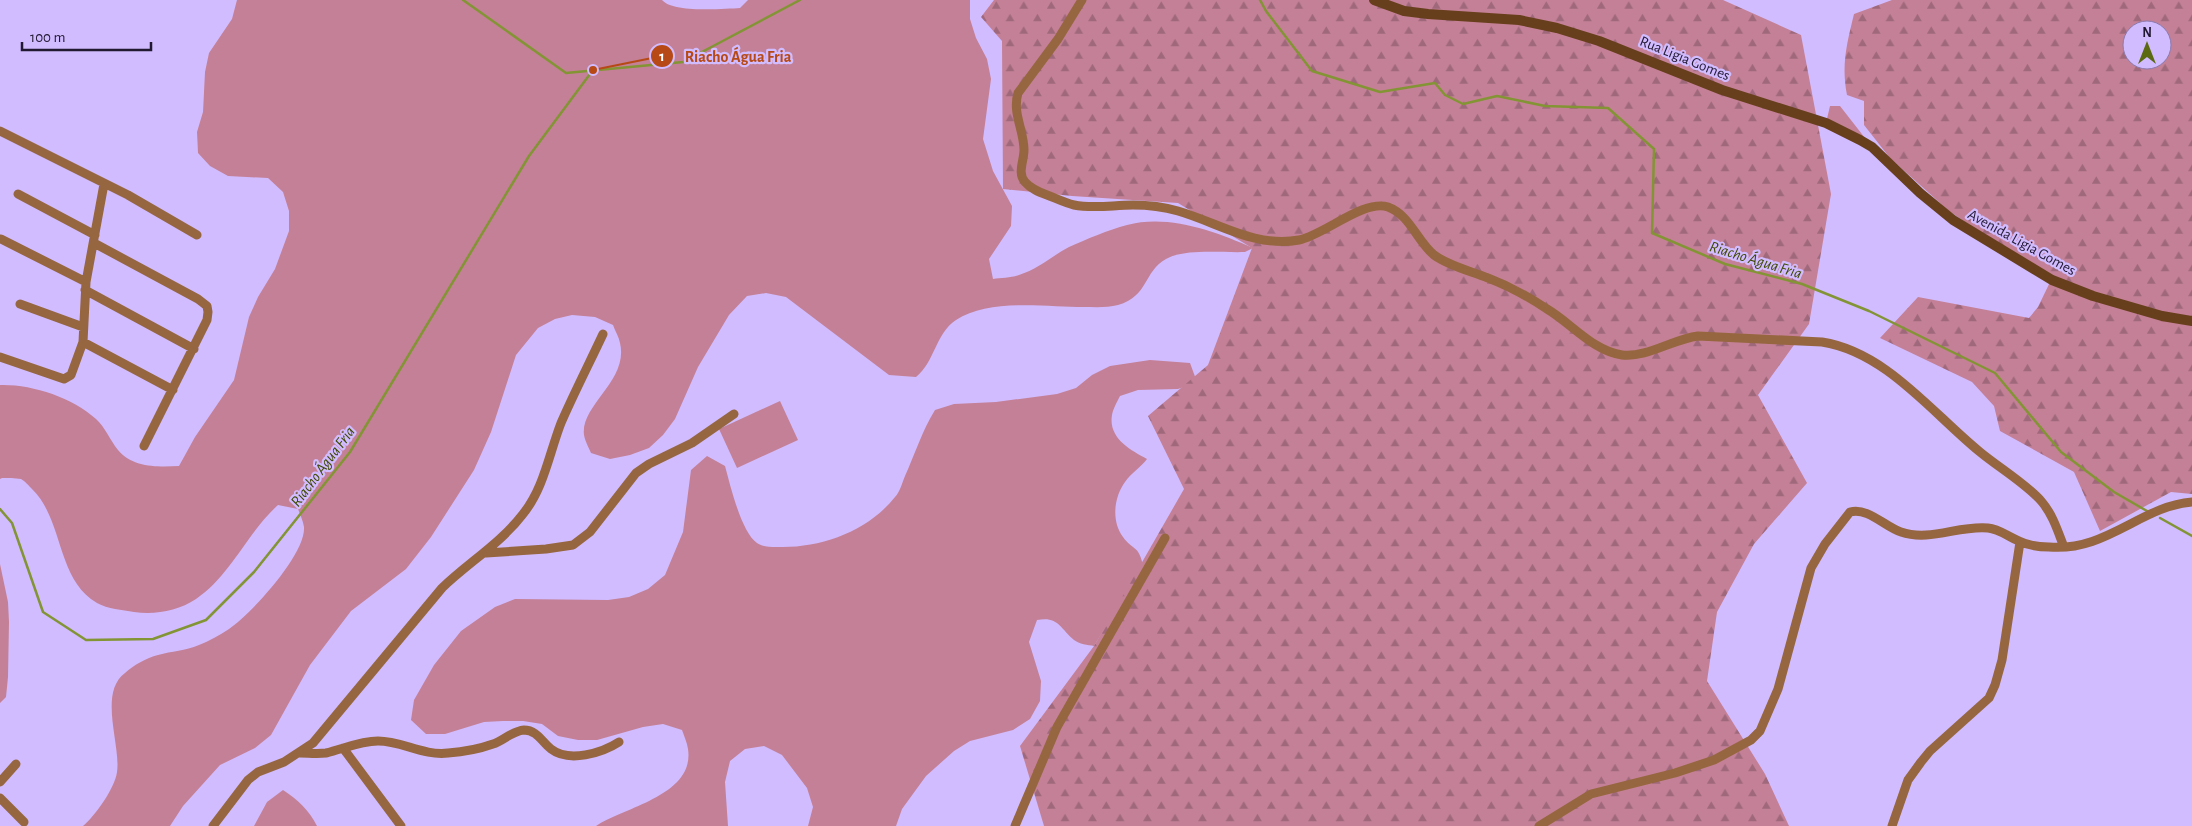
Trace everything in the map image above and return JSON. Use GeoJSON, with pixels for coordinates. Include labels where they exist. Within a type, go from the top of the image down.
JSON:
{"type":"FeatureCollection","features":[{"type":"Feature","properties":{"kind":"street"},"geometry":{"type":"LineString","coordinates":[[1082,0],[1058,39],[1018,93],[1015,103],[1015,110],[1024,142],[1021,175],[1024,181],[1036,190],[1072,205],[1101,207],[1133,205],[1168,209],[1208,221],[1248,238],[1271,241],[1300,240],[1363,210],[1376,206],[1386,206],[1404,217],[1434,254],[1443,260],[1491,279],[1530,298],[1550,310],[1594,343],[1618,354],[1636,354],[1685,338],[1698,336],[1822,342],[1841,345],[1874,362],[1922,398],[1954,430],[2034,494],[2049,512],[2064,547]]}},
{"type":"Feature","properties":{"kind":"street","name":"Rua Ligia Gomes"},"geometry":{"type":"LineString","coordinates":[[1374,0],[1389,3],[1404,11],[1519,20],[1556,28],[1599,40],[1722,90],[1826,124],[1872,147],[1920,193],[1953,220]]}},
{"type":"Feature","properties":{"kind":"street"},"geometry":{"type":"LineString","coordinates":[[0,131],[128,195],[198,235]]}},
{"type":"Feature","properties":{"kind":"street"},"geometry":{"type":"LineString","coordinates":[[0,357],[57,378],[68,379],[74,372],[83,342],[86,286],[104,184]]}},
{"type":"Feature","properties":{"kind":"street"},"geometry":{"type":"LineString","coordinates":[[18,194],[198,299],[206,306],[208,312],[207,320],[144,446]]}},
{"type":"Feature","properties":{"kind":"street","name":"Avenida Ligia Gomes"},"geometry":{"type":"LineString","coordinates":[[1953,220],[2052,280],[2093,296],[2162,316],[2192,321]]}},
{"type":"Feature","properties":{"kind":"street"},"geometry":{"type":"LineString","coordinates":[[1,238],[194,349]]}},
{"type":"Feature","properties":{"kind":"street"},"geometry":{"type":"LineString","coordinates":[[20,304],[83,327]]}},
{"type":"Feature","properties":{"kind":"street"},"geometry":{"type":"LineString","coordinates":[[213,826],[248,780],[258,772],[299,753],[324,732],[442,588],[508,533],[525,512],[537,491],[561,423],[602,334]]}},
{"type":"Feature","properties":{"kind":"street"},"geometry":{"type":"LineString","coordinates":[[83,342],[173,390]]}},
{"type":"Feature","properties":{"kind":"street"},"geometry":{"type":"LineString","coordinates":[[486,553],[546,549],[573,545],[590,532],[636,473],[649,464],[692,443],[734,414]]}},
{"type":"Feature","properties":{"kind":"street"},"geometry":{"type":"LineString","coordinates":[[1539,826],[1591,794],[1675,773],[1714,760],[1751,740],[1760,731],[1778,689],[1811,568],[1825,544],[1850,512],[1858,511],[1868,514],[1902,533],[1921,535],[1969,528],[1988,528],[2000,531],[2020,542],[2049,548],[2078,546],[2103,539],[2164,509],[2192,502]]}},
{"type":"Feature","properties":{"kind":"street"},"geometry":{"type":"LineString","coordinates":[[1015,826],[1057,727],[1165,538]]}},
{"type":"Feature","properties":{"kind":"street"},"geometry":{"type":"LineString","coordinates":[[1892,826],[1908,780],[1921,762],[1930,750],[1989,698],[1995,685],[2002,660],[2020,542]]}},
{"type":"Feature","properties":{"kind":"street"},"geometry":{"type":"LineString","coordinates":[[299,753],[316,754],[367,741],[388,741],[423,752],[447,753],[494,744],[523,730],[531,731],[539,736],[550,749],[565,754],[586,755],[597,753],[619,742]]}},
{"type":"Feature","properties":{"kind":"street"},"geometry":{"type":"LineString","coordinates":[[343,748],[400,826]]}},
{"type":"Feature","properties":{"kind":"street"},"geometry":{"type":"LineString","coordinates":[[0,782],[16,764]]}},
{"type":"Feature","properties":{"kind":"street"},"geometry":{"type":"LineString","coordinates":[[0,798],[24,822]]}},
{"type":"Feature","properties":{"kind":"green space"},"geometry":{"type":"Polygon","coordinates":[[[237,0],[662,0],[676,7],[711,9],[740,8],[748,0],[970,0],[970,19],[976,38],[987,59],[991,79],[983,139],[993,171],[1012,206],[1011,226],[989,259],[993,279],[1013,277],[1039,266],[1069,247],[1083,241],[1120,227],[1143,222],[1175,223],[1191,226],[1207,230],[1253,248],[1245,252],[1183,253],[1166,259],[1153,270],[1141,290],[1135,296],[1118,305],[1096,307],[1018,305],[1001,306],[969,313],[949,326],[939,340],[927,364],[916,377],[889,375],[786,297],[766,293],[747,296],[729,315],[698,367],[675,419],[663,435],[649,448],[630,455],[610,459],[591,453],[584,435],[589,413],[612,381],[618,369],[621,357],[619,338],[613,325],[595,317],[572,315],[555,319],[538,328],[516,355],[491,432],[474,470],[431,537],[406,569],[351,611],[310,665],[271,735],[255,748],[220,765],[183,806],[170,826],[83,826],[104,801],[113,786],[117,772],[112,706],[113,693],[117,682],[125,673],[145,660],[194,647],[211,640],[229,629],[250,611],[276,582],[287,567],[302,539],[304,527],[298,509],[278,505],[257,528],[219,578],[196,599],[182,607],[158,612],[142,613],[115,609],[97,603],[84,592],[74,579],[50,517],[32,489],[21,479],[0,479],[0,385],[25,387],[51,393],[75,404],[96,419],[118,450],[131,460],[154,466],[179,466],[195,437],[234,380],[249,317],[258,297],[275,269],[289,231],[289,211],[283,192],[268,178],[228,176],[210,166],[198,153],[197,132],[203,112],[205,72],[209,53],[232,19],[237,0]]]}},
{"type":"Feature","properties":{"kind":"green space"},"geometry":{"type":"Polygon","coordinates":[[[994,0],[1723,0],[1801,35],[1831,194],[1809,324],[1758,395],[1807,483],[1754,544],[1717,612],[1707,681],[1765,774],[1789,826],[1044,826],[1020,746],[1094,646],[1184,489],[1148,416],[1208,365],[1252,248],[1178,203],[1003,189],[1002,41],[981,17],[994,0]]]}},
{"type":"Feature","properties":{"kind":"green space"},"geometry":{"type":"Polygon","coordinates":[[[1892,0],[2192,0],[2192,494],[2171,492],[2100,531],[2074,472],[2000,431],[1994,406],[1972,382],[1880,338],[1918,297],[2029,318],[2038,307],[2051,280],[1949,211],[1890,158],[1864,125],[1864,101],[1847,95],[1845,74],[1849,35],[1854,14],[1892,0]]]}},
{"type":"Feature","properties":{"kind":"green space"},"geometry":{"type":"Polygon","coordinates":[[[1830,106],[1840,106],[1872,147],[1826,123],[1830,106]]]}},
{"type":"Feature","properties":{"kind":"green space"},"geometry":{"type":"Polygon","coordinates":[[[1150,360],[1190,363],[1197,382],[1178,389],[1138,390],[1120,396],[1115,406],[1112,423],[1117,437],[1127,447],[1147,459],[1121,488],[1115,509],[1119,531],[1137,551],[1143,565],[1094,646],[1076,641],[1054,621],[1037,620],[1029,642],[1041,681],[1040,701],[1030,719],[1013,730],[970,741],[954,751],[926,776],[902,809],[896,826],[808,826],[813,807],[807,788],[782,755],[764,746],[745,749],[730,761],[725,782],[728,826],[596,826],[656,798],[670,789],[681,778],[687,765],[688,749],[682,730],[663,724],[643,727],[597,740],[578,740],[558,736],[542,724],[523,721],[484,722],[445,734],[426,734],[411,720],[414,700],[434,665],[461,631],[495,607],[515,599],[608,600],[629,597],[648,589],[665,575],[683,532],[691,470],[707,456],[725,466],[741,519],[751,537],[757,543],[773,547],[814,544],[830,540],[859,527],[884,509],[895,497],[900,490],[922,434],[935,410],[954,404],[996,402],[1057,394],[1076,388],[1092,375],[1110,366],[1150,360]]]}},
{"type":"Feature","properties":{"kind":"green space"},"geometry":{"type":"Polygon","coordinates":[[[780,401],[798,440],[737,468],[719,429],[780,401]]]}},
{"type":"Feature","properties":{"kind":"green space"},"geometry":{"type":"Polygon","coordinates":[[[0,564],[8,602],[9,622],[6,697],[0,703],[0,564]]]}},
{"type":"Feature","properties":{"kind":"green space"},"geometry":{"type":"Polygon","coordinates":[[[283,790],[303,806],[317,826],[254,826],[267,802],[283,790]]]}},
{"type":"Feature","properties":{"kind":"waterway","name":"Riacho Água Fria"},"geometry":{"type":"LineString","coordinates":[[463,0],[566,73],[683,62],[800,0]]}},
{"type":"Feature","properties":{"kind":"waterway","name":"Riacho Água Fria"},"geometry":{"type":"LineString","coordinates":[[1260,0],[1266,11],[1312,71],[1380,92],[1435,83],[1445,95],[1463,104],[1497,96],[1545,106],[1608,108],[1654,149],[1652,233],[1725,264],[1802,284],[1869,311],[1995,373],[2061,452],[2114,492],[2147,511]]}},
{"type":"Feature","properties":{"kind":"waterway","name":"Riacho Água Fria"},"geometry":{"type":"LineString","coordinates":[[0,509],[12,523],[43,612],[86,640],[153,639],[206,620],[254,572],[350,452],[529,156],[593,70]]}},
{"type":"Feature","properties":{"kind":"waterway","name":"Riacho Água Fria"},"geometry":{"type":"LineString","coordinates":[[2160,518],[2192,536]]}},
{"type":"Feature","properties":{"kind":"place","name":"Riacho Água Fria"},"geometry":{"type":"Point","coordinates":[593,70]}}]}
